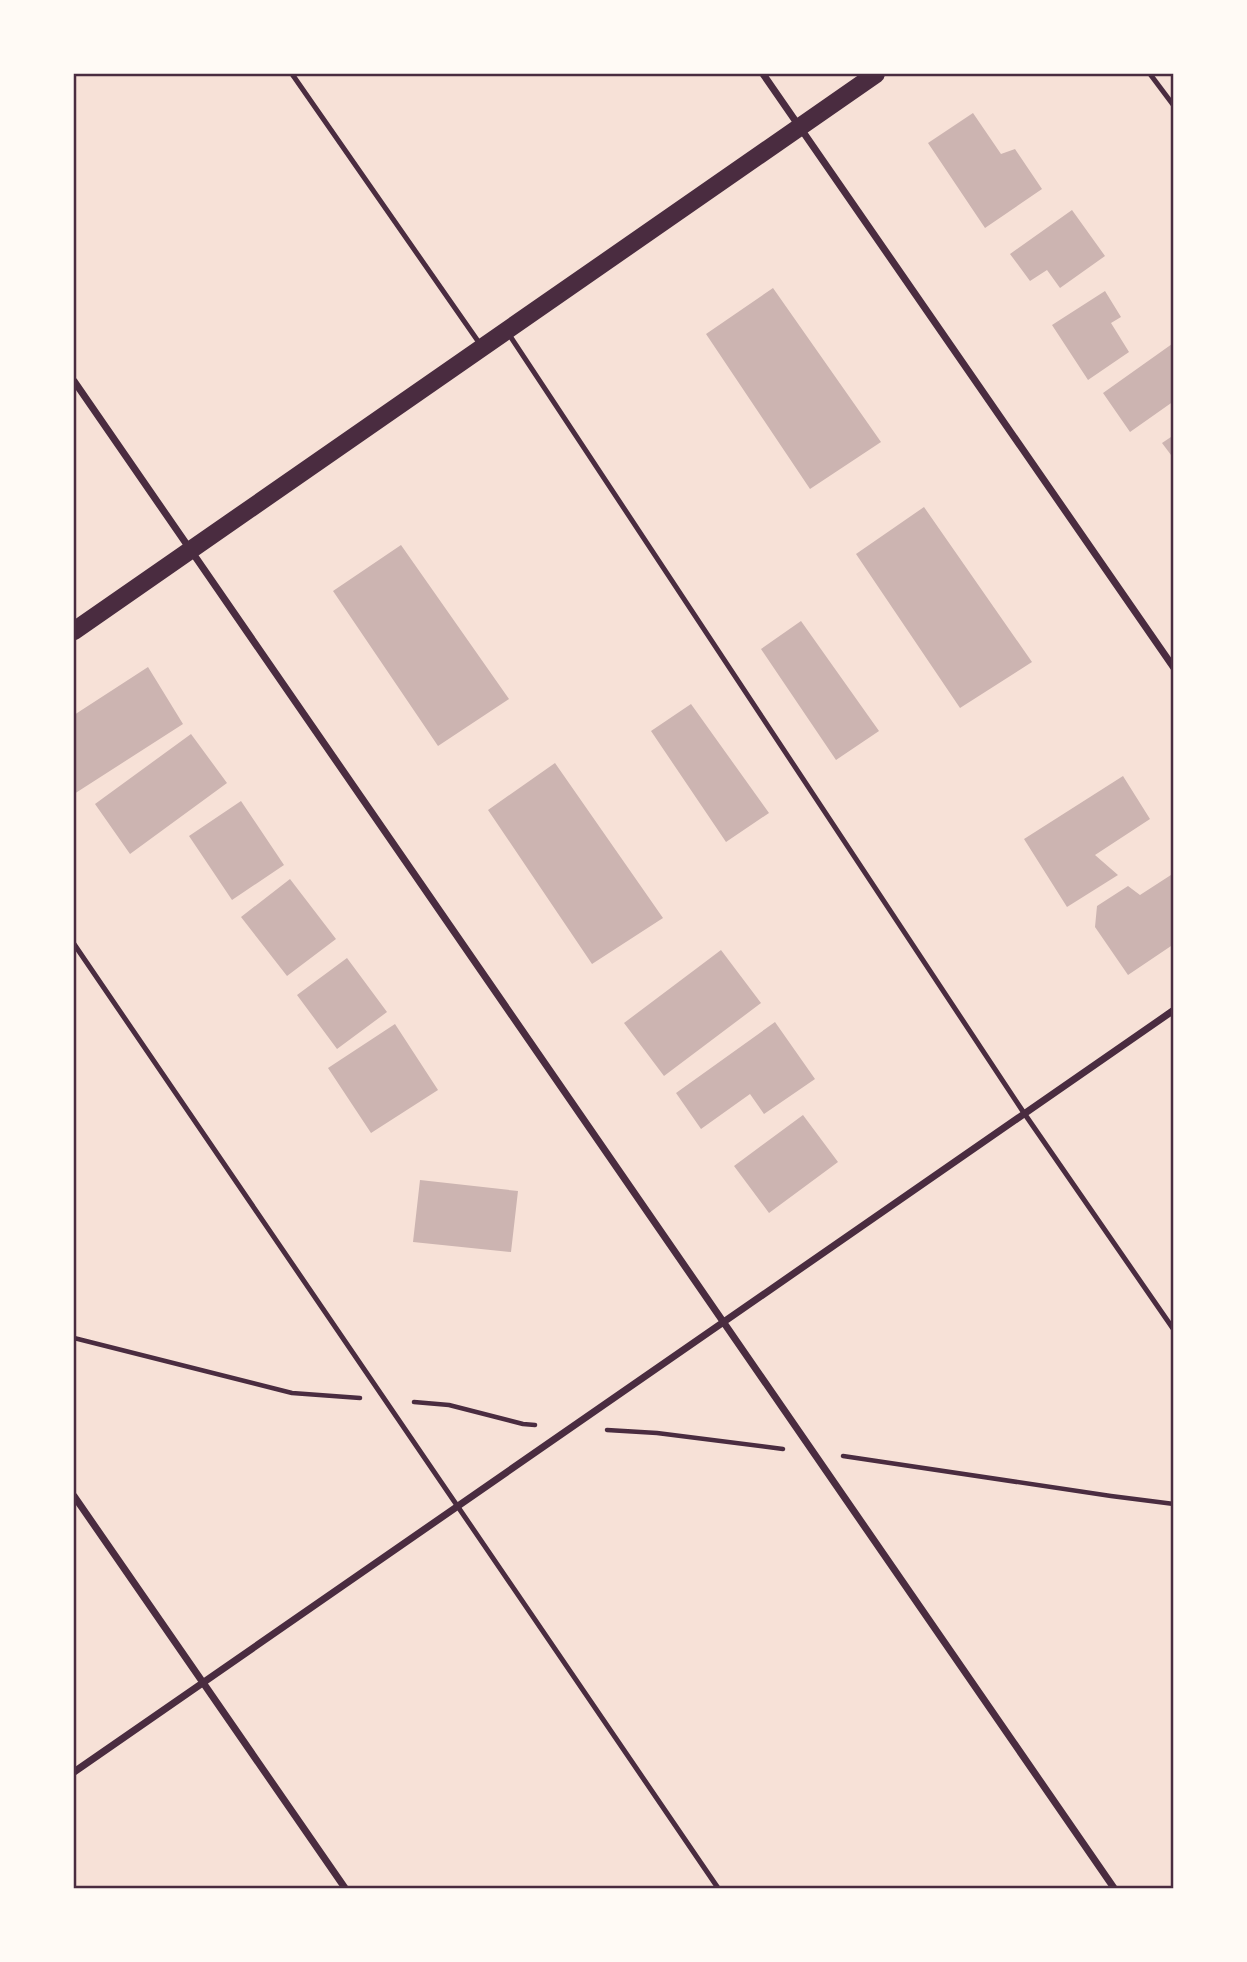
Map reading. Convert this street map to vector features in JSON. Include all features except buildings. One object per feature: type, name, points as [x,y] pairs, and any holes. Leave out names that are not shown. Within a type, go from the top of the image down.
[{"type":"main road","points":[[74,631],[876,74]]},
{"type":"street","points":[[763,74],[1174,668]]},
{"type":"street","points":[[74,381],[1114,1888]]},
{"type":"street","points":[[74,1772],[1174,1010]]},
{"type":"street","points":[[74,1496],[345,1888]]},
{"type":"lane","points":[[292,74],[482,346]]},
{"type":"lane","points":[[1150,74],[1174,106]]},
{"type":"lane","points":[[506,330],[1024,1113],[1174,1331]]},
{"type":"lane","points":[[74,944],[718,1888]]},
{"type":"path","points":[[74,1338],[292,1394],[449,1405],[523,1424],[657,1433],[812,1452],[1174,1504]]}]
